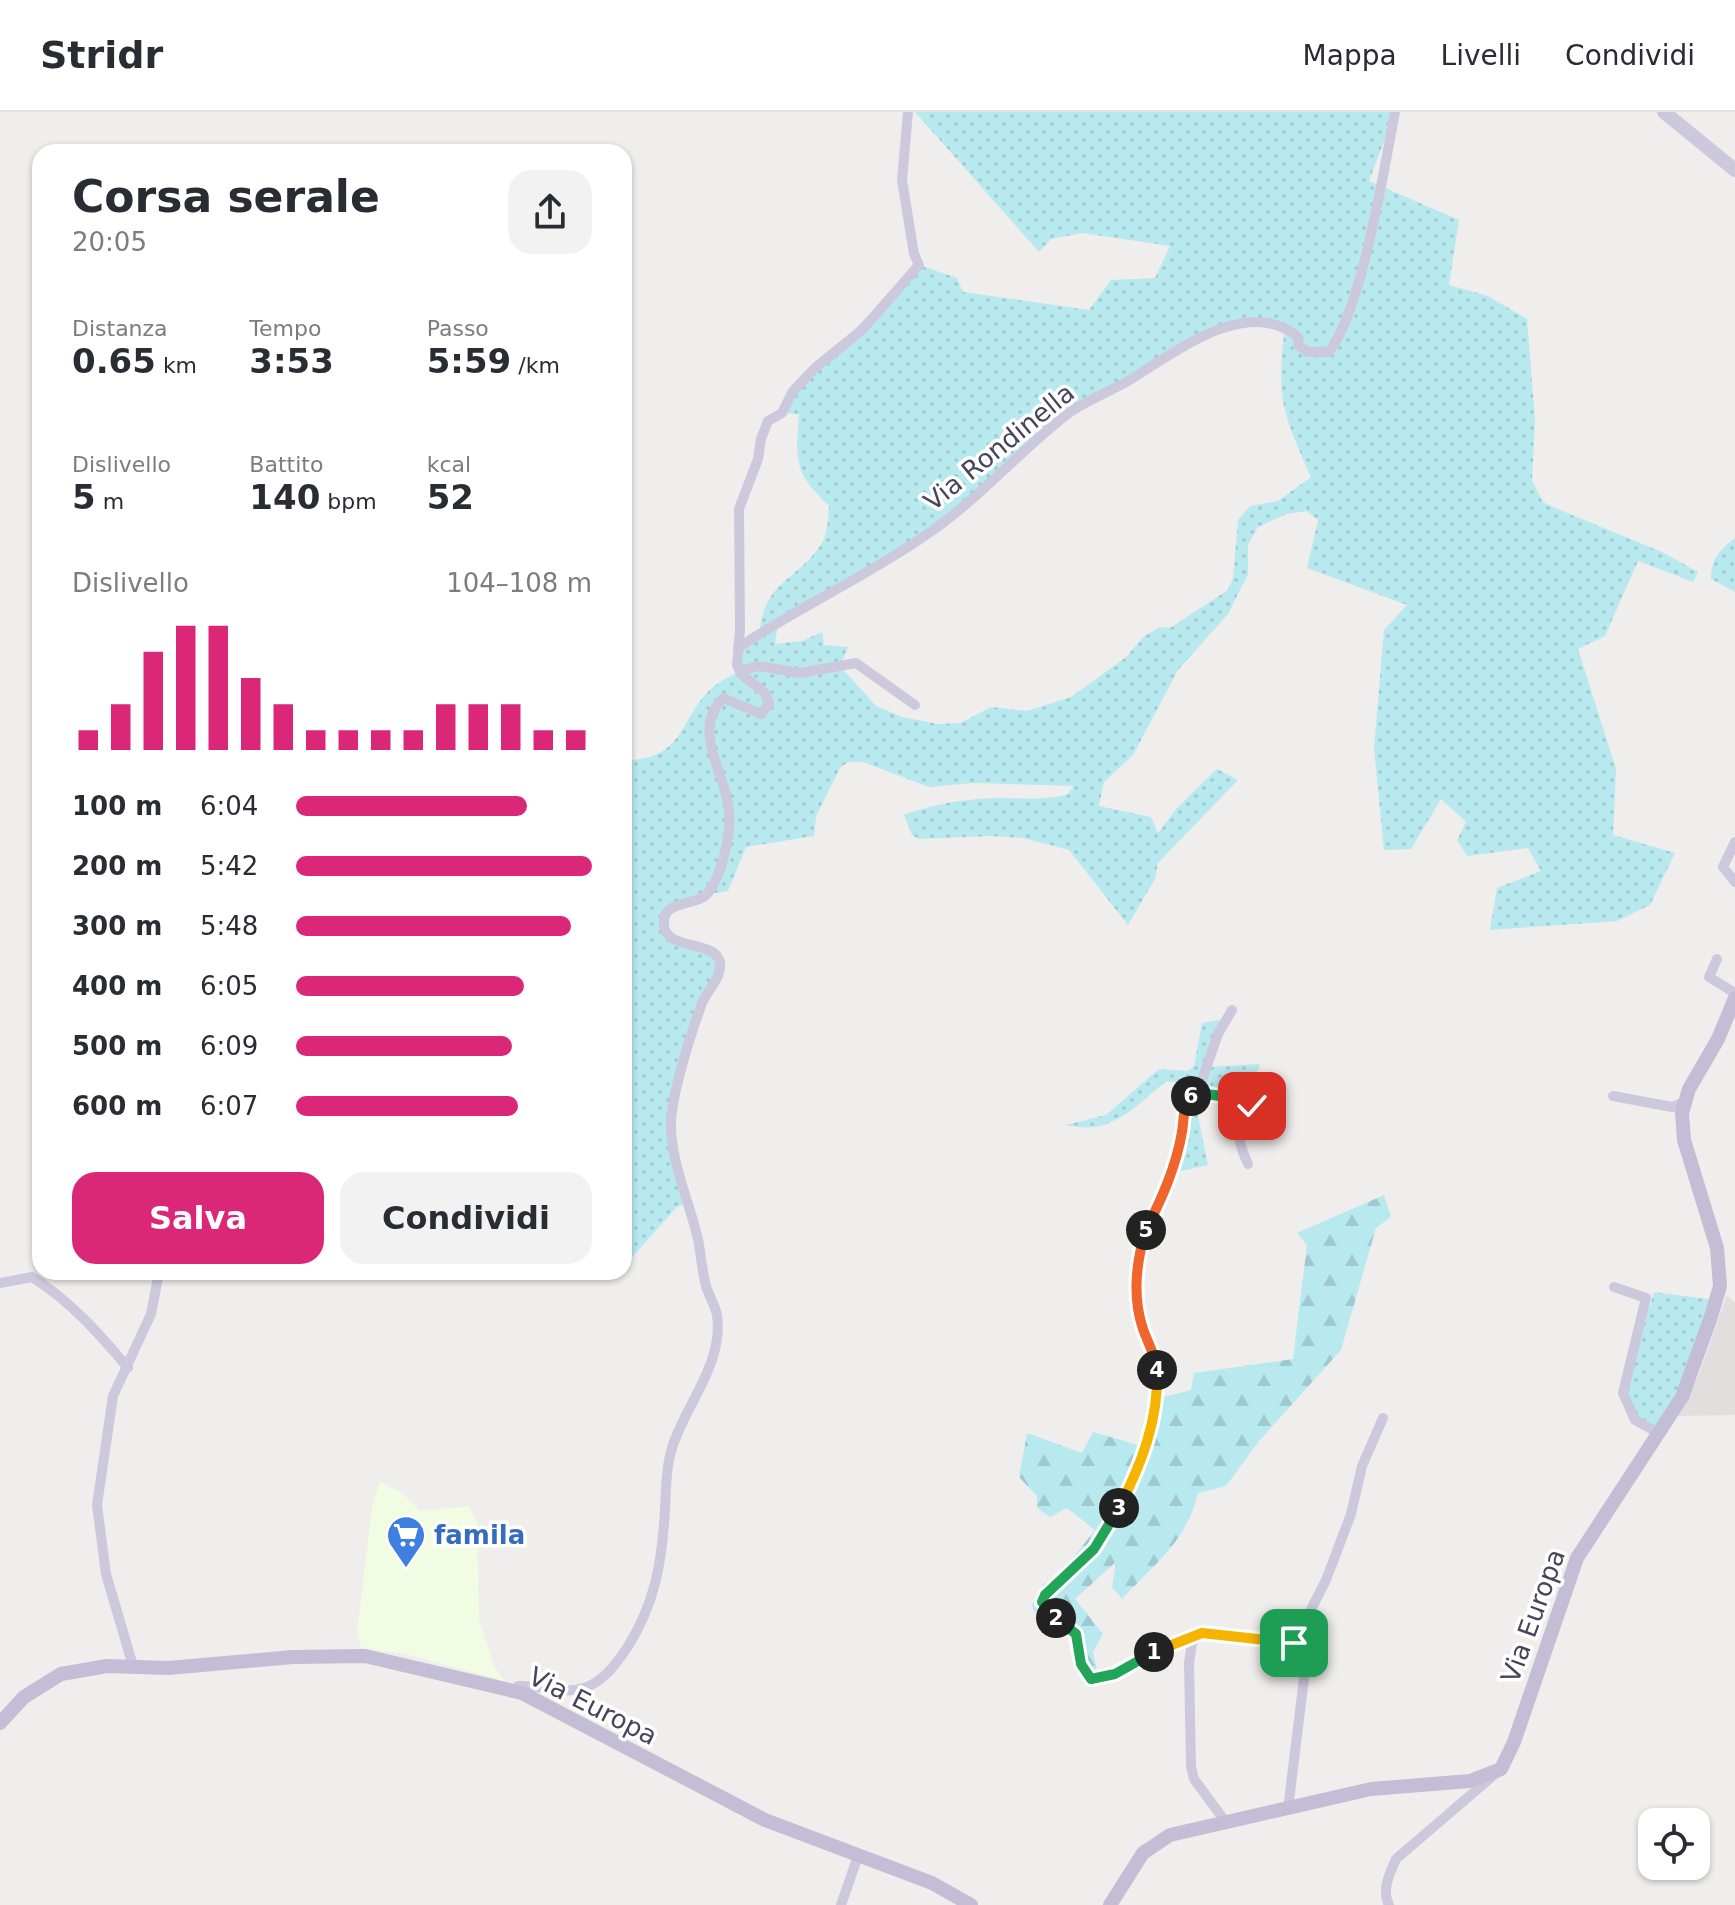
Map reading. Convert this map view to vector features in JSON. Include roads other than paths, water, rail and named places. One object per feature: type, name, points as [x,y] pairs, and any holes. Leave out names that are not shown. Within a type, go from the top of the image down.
[{"type":"main road","name":"Via Europa","points":[[1501,1769],[1514,1742],[1577,1558],[1660,1434],[1698,1359],[1720,1286],[1717,1248],[1684,1140],[1682,1113],[1735,996]]},
{"type":"main road","name":"Via Europa","points":[[0,1723],[24,1697],[61,1674],[133,1666],[168,1668],[293,1657],[365,1656],[514,1691],[752,1814],[932,1883],[971,1905]]},
{"type":"main road","points":[[1110,1905],[1130,1871],[1156,1842],[1225,1821],[1371,1789],[1470,1781],[1501,1769]]},
{"type":"street","points":[[514,1691],[518,1686],[530,1685],[556,1691],[583,1689],[607,1673],[632,1640],[656,1590],[672,1445],[701,1385],[717,1335],[717,1314],[706,1288],[698,1239],[671,1143],[671,1122],[672,1103],[701,1006],[721,969],[719,959],[711,952],[672,939],[664,927],[665,917],[672,907],[699,900],[708,894],[725,848],[730,812],[709,735],[715,707],[723,698],[761,714],[769,704],[765,693],[740,671],[738,648],[739,509],[768,421],[782,413],[793,391],[815,368],[862,330],[919,265],[914,254],[902,180],[908,112]]},
{"type":"street","name":"Via Rondinella","points":[[738,648],[926,535],[1084,403],[1193,342],[1228,328],[1270,321],[1285,326],[1298,337],[1299,346],[1307,352],[1329,352],[1339,340],[1363,262],[1395,112]]},
{"type":"street","points":[[1664,112],[1735,170]]},
{"type":"street","points":[[740,671],[758,666],[800,673],[856,663],[915,705]]},
{"type":"street","points":[[1735,842],[1723,867],[1735,882]]},
{"type":"street","points":[[1717,959],[1709,977],[1735,996]]},
{"type":"street","points":[[1232,1010],[1218,1034],[1208,1067],[1196,1091],[1185,1103],[1179,1152],[1171,1165],[1168,1186],[1145,1233],[1136,1272],[1140,1317],[1157,1368],[1156,1408],[1148,1439],[1136,1476],[1108,1530],[1074,1570],[1045,1595],[1042,1602],[1076,1634],[1081,1664],[1091,1679],[1115,1674],[1178,1639],[1202,1633],[1294,1643]]},
{"type":"street","points":[[1196,1091],[1211,1097],[1247,1098],[1252,1106],[1238,1130],[1238,1141],[1248,1164]]},
{"type":"street","points":[[1613,1096],[1672,1107],[1685,1102]]},
{"type":"street","points":[[0,1283],[32,1277]]},
{"type":"street","points":[[36,1280],[86,1317],[128,1368]]},
{"type":"street","points":[[133,1666],[106,1574],[97,1505],[99,1471],[109,1440],[113,1396],[151,1314],[157,1280]]},
{"type":"street","points":[[1614,1287],[1646,1298],[1623,1393],[1635,1420],[1660,1434]]},
{"type":"street","points":[[1294,1643],[1326,1580],[1351,1514],[1362,1466],[1383,1418]]},
{"type":"street","points":[[1202,1633],[1192,1643],[1189,1663],[1191,1766],[1200,1790],[1225,1821]]},
{"type":"street","points":[[1288,1809],[1307,1674],[1306,1662],[1294,1643]]},
{"type":"street","points":[[1389,1905],[1386,1899],[1388,1876],[1396,1859],[1501,1769]]},
{"type":"street","points":[[841,1905],[858,1856]]},
{"type":"place","name":"famila","points":[[406,1569]]}]
